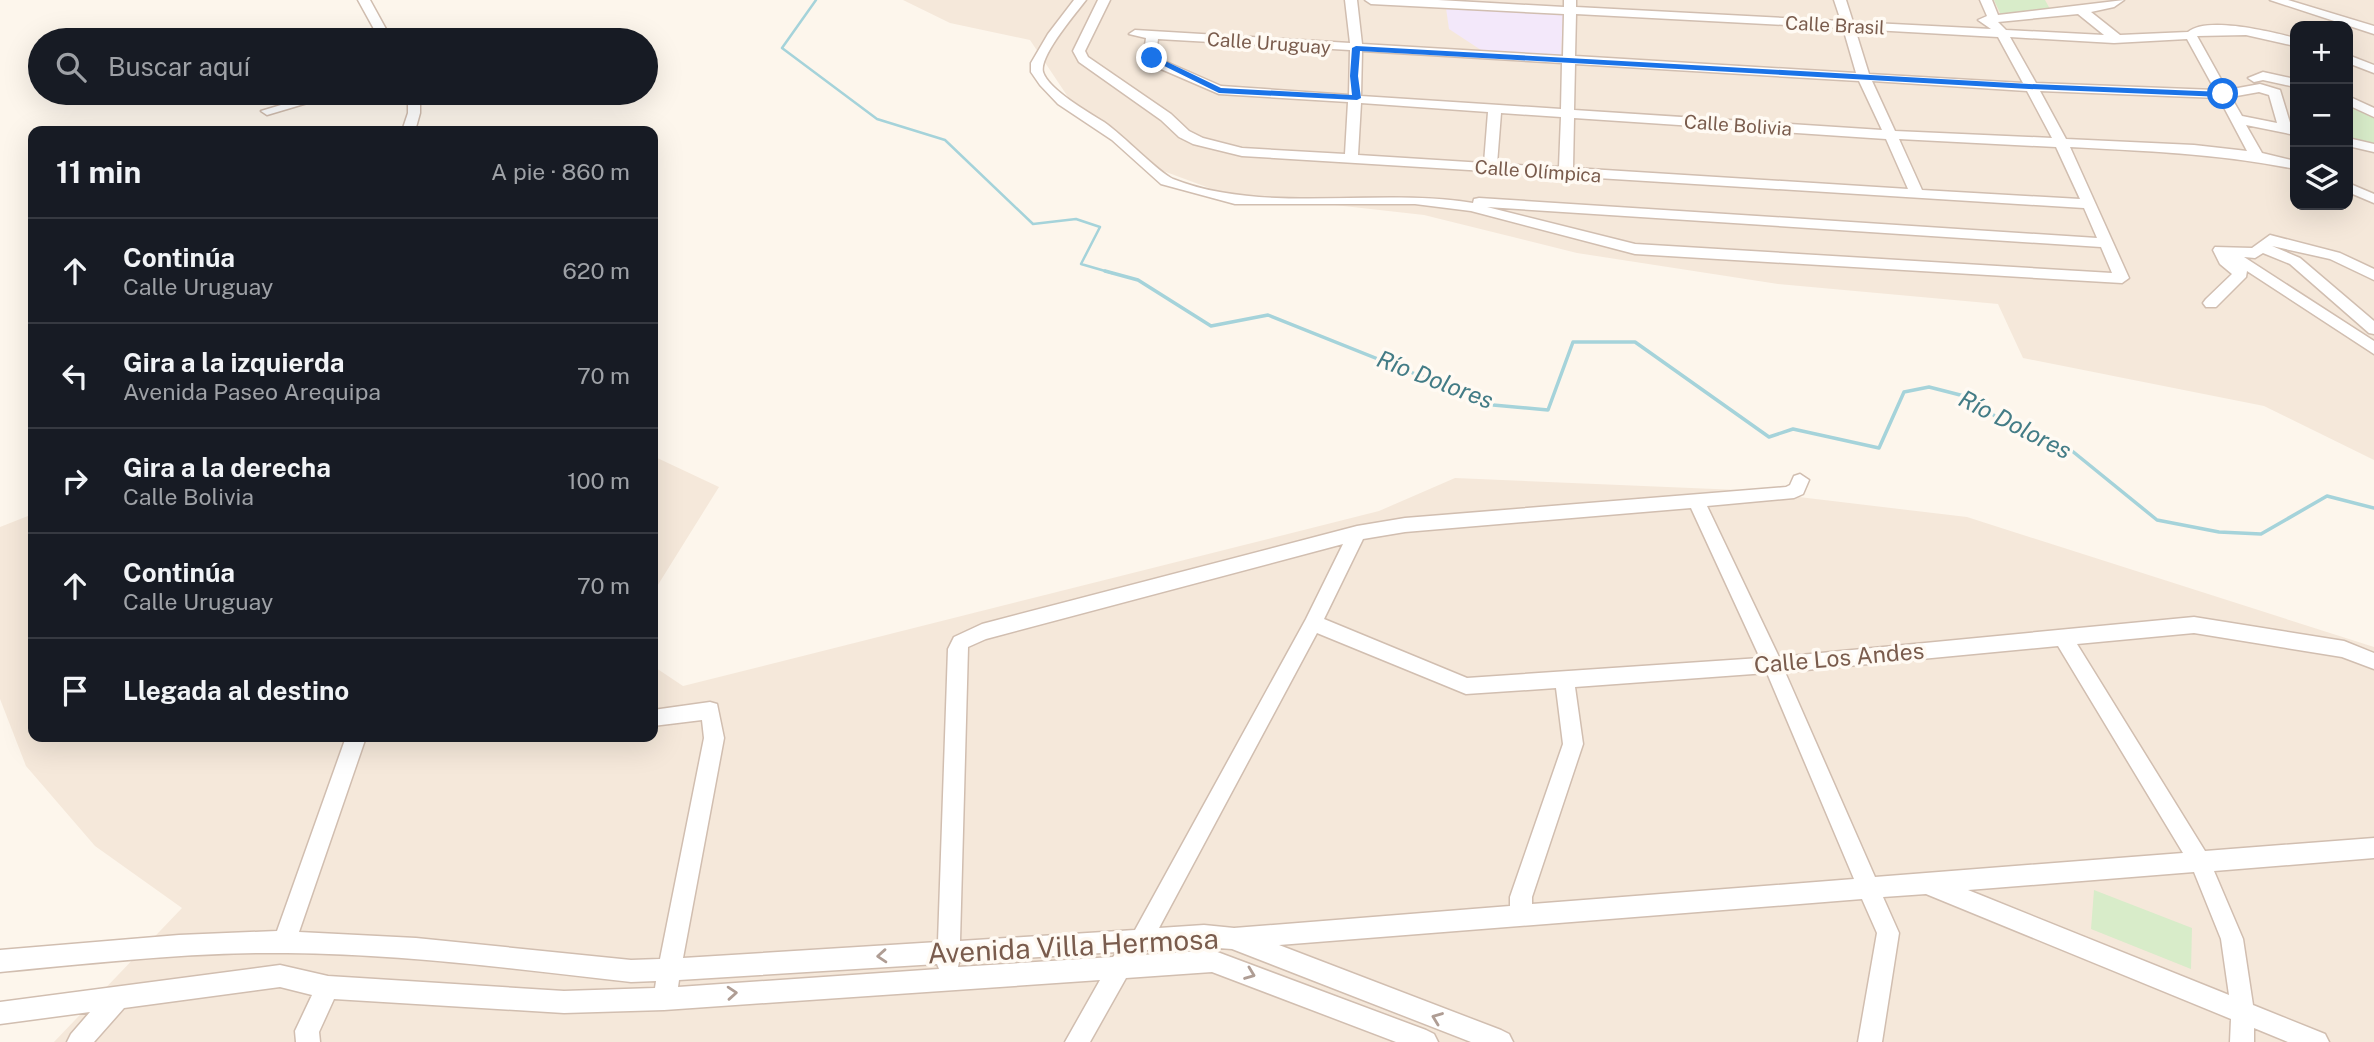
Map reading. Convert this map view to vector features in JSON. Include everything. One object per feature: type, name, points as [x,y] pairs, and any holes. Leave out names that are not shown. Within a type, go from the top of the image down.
[{"type":"street","points":[[364,0],[379,28]]},
{"type":"street","points":[[1080,0],[1043,51],[1037,72],[1063,102],[1117,137],[1166,181],[1240,201],[1487,202],[2105,243]]},
{"type":"street","name":"Calle Olímpica","points":[[1104,0],[1079,54],[1166,117],[1184,134],[1198,141],[1242,152],[2087,204]]},
{"type":"street","points":[[1351,0],[1357,98],[1351,158]]},
{"type":"street","name":"Calle Brasil","points":[[1371,0],[1569,6],[1848,25],[2117,39],[2191,35],[2195,31],[2214,29],[2263,32],[2290,40]]},
{"type":"street","points":[[1840,0],[1864,77],[1918,195]]},
{"type":"street","points":[[1415,200],[1471,207],[1635,249],[2122,278],[2062,144],[2002,33],[1992,23],[1994,19],[1986,0]]},
{"type":"street","points":[[1925,29],[2082,10],[2108,6],[2118,0]]},
{"type":"street","points":[[2276,0],[2374,30]]},
{"type":"street","points":[[1566,173],[1569,6]]},
{"type":"street","points":[[2082,10],[2117,39]]},
{"type":"street","name":"Calle Uruguay","points":[[1135,34],[2029,86],[2223,94],[2269,89],[2275,93],[2290,130]]},
{"type":"street","name":"Calle Uruguay","points":[[1153,35],[1150,53],[1158,63],[1219,90]]},
{"type":"street","points":[[2191,35],[2257,156]]},
{"type":"street","points":[[2353,61],[2374,69]]},
{"type":"street","points":[[2223,94],[2229,85],[2263,76],[2290,82]]},
{"type":"street","name":"Calle Bolivia","points":[[1219,90],[1892,135],[2193,149],[2257,156],[2290,166]]},
{"type":"street","points":[[2353,102],[2374,113]]},
{"type":"street","points":[[267,111],[285,105]]},
{"type":"street","points":[[410,126],[414,105]]},
{"type":"street","points":[[1490,168],[1495,108]]},
{"type":"street","points":[[2238,119],[2290,130]]},
{"type":"street","points":[[2353,143],[2374,148]]},
{"type":"street","points":[[2353,178],[2374,184]]},
{"type":"street","points":[[2353,189],[2374,198]]},
{"type":"street","points":[[2220,250],[2255,253],[2270,240],[2289,242],[2335,256],[2374,275]]},
{"type":"street","points":[[2263,248],[2295,261],[2374,329]]},
{"type":"street","points":[[2211,303],[2241,274],[2225,261],[2220,250]]},
{"type":"street","points":[[2220,250],[2276,282],[2374,349]]},
{"type":"street","points":[[948,978],[957,649],[961,642],[982,632],[1357,533],[1405,525],[1788,494],[1797,489],[1800,481]]},
{"type":"street","points":[[1697,503],[1773,665],[1888,933],[1870,1042]]},
{"type":"street","points":[[1077,1042],[1121,965],[1141,940],[1313,623],[1357,533]]},
{"type":"street","name":"Calle Los Andes","points":[[1313,623],[1466,686],[1773,665],[2194,625],[2344,649],[2374,661]]},
{"type":"street","points":[[2063,637],[2200,862],[2232,939],[2243,1011],[2242,1042]]},
{"type":"street","points":[[1521,913],[1521,897],[1573,744],[1564,680]]},
{"type":"street","points":[[658,717],[710,710],[714,724],[714,738],[664,999]]},
{"type":"street","points":[[284,942],[354,742]]},
{"type":"street","points":[[1232,938],[1521,913],[1870,887],[1930,885],[2374,849]]},
{"type":"street","points":[[1930,885],[2317,1042]]},
{"type":"street","name":"Avenida Villa Hermosa","points":[[0,961],[142,948],[284,942],[381,945],[631,971],[1204,936],[1232,938],[1466,1036],[1501,1042]]},
{"type":"street","name":"Avenida Villa Hermosa","points":[[0,1013],[280,976],[328,987],[564,1002],[664,999],[1121,965],[1212,961],[1426,1042]]},
{"type":"street","points":[[308,1042],[307,1031],[328,987]]},
{"type":"street","points":[[79,1042],[118,998]]},
{"type":"shaded area","points":[[903,0],[2374,0],[2374,460],[2264,406],[2023,358],[1998,304],[1778,284],[1577,253],[1424,215],[1220,192],[1147,165],[1080,115],[1030,40],[950,23]]},
{"type":"shaded area","points":[[1446,8],[1563,14],[1561,56],[1484,52],[1449,29]]},
{"type":"shaded area","points":[[658,458],[719,487],[658,585]]},
{"type":"shaded area","points":[[1455,478],[1739,490],[1967,517],[2374,647],[2374,1042],[54,1042],[182,908],[95,846],[26,766],[0,699],[0,527],[28,516],[28,742],[658,742],[658,669],[683,686],[1379,511]]},
{"type":"green space","points":[[1994,0],[2045,0],[2050,9],[2001,15]]},
{"type":"green space","points":[[2353,106],[2374,116],[2374,145],[2353,140]]},
{"type":"green space","points":[[2094,890],[2192,928],[2191,969],[2091,929]]},
{"type":"waterway","name":"Río Dolores","points":[[816,0],[782,48],[877,119],[945,140],[1033,224],[1076,219],[1100,227],[1081,264],[1107,272]]},
{"type":"waterway","name":"Río Dolores","points":[[1107,272],[1138,280],[1211,326],[1268,315],[1493,405],[1548,410],[1573,342],[1635,342],[1769,437],[1793,429],[1879,448],[1904,392],[1929,387],[1972,398],[2010,428],[2066,446],[2157,520],[2219,532],[2261,534],[2327,496],[2374,508]]},
{"type":"waterway","name":"Río Dolores","points":[[1107,272],[1112,273]]},
{"type":"route","points":[[1152,58],[1219,90],[1357,98],[1354,76],[1356,48],[2029,86],[2223,94]]}]
